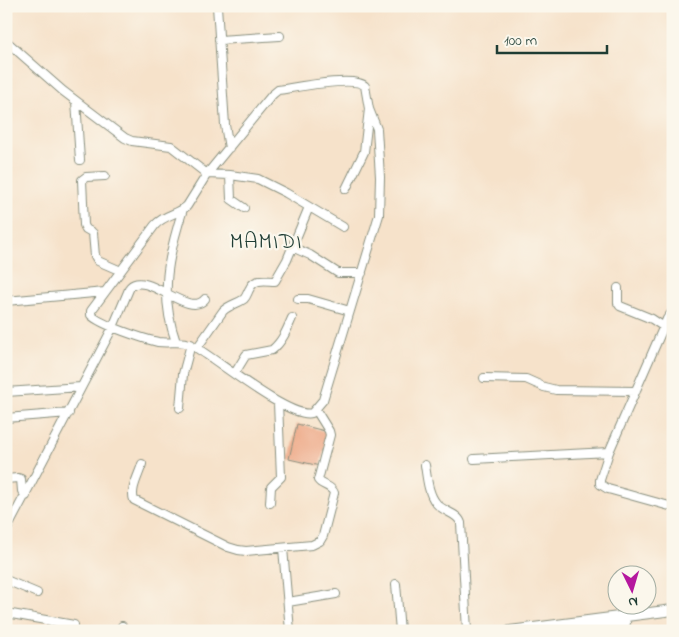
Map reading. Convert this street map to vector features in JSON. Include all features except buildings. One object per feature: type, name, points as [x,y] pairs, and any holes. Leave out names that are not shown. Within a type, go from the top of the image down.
[{"type":"main road","points":[[510,631],[673,610]]},
{"type":"main road","points":[[569,631],[624,627],[673,616]]},
{"type":"street","points":[[217,6],[228,148]]},
{"type":"street","points":[[219,40],[280,36]]},
{"type":"street","points":[[6,41],[42,74],[125,138],[132,141],[167,144],[207,174],[258,179],[286,193],[343,227]]},
{"type":"street","points":[[176,342],[166,294],[166,279],[172,242],[183,209],[191,200],[207,174],[272,94],[278,90],[330,82],[363,83],[366,88],[369,109],[377,129],[379,215],[323,400],[312,413],[303,414],[278,403],[186,342],[176,342],[156,341],[113,327],[93,317],[90,313],[161,218],[183,209]]},
{"type":"street","points":[[76,101],[80,160]]},
{"type":"street","points":[[346,189],[364,152],[369,109]]},
{"type":"street","points":[[230,175],[231,199],[244,208]]},
{"type":"street","points":[[105,176],[83,178],[84,225],[86,229],[93,233],[96,260],[121,271]]},
{"type":"street","points":[[180,408],[183,374],[194,346],[222,311],[243,300],[250,286],[263,280],[275,281],[292,248],[309,207]]},
{"type":"street","points":[[292,248],[310,255],[338,274],[362,273]]},
{"type":"street","points":[[6,531],[8,523],[26,496],[113,327],[130,287],[135,283],[145,283],[166,294],[196,304],[201,303],[205,299]]},
{"type":"street","points":[[618,288],[618,303],[620,306],[652,319],[664,327]]},
{"type":"street","points":[[6,301],[105,292]]},
{"type":"street","points":[[298,299],[312,300],[350,311]]},
{"type":"street","points":[[673,311],[664,327],[600,476],[600,484],[603,487],[673,507]]},
{"type":"street","points":[[235,373],[246,355],[275,348],[292,318]]},
{"type":"street","points":[[484,378],[526,379],[556,390],[636,391]]},
{"type":"street","points":[[6,392],[81,387]]},
{"type":"street","points":[[270,503],[271,487],[281,477],[278,403]]},
{"type":"street","points":[[142,464],[134,489],[133,498],[137,503],[228,548],[246,551],[312,545],[320,541],[334,495],[333,490],[321,484],[318,480],[330,435],[316,410]]},
{"type":"street","points":[[6,418],[69,413]]},
{"type":"street","points":[[474,458],[610,452]]},
{"type":"street","points":[[425,465],[428,483],[435,502],[442,509],[457,517],[461,524],[467,631]]},
{"type":"street","points":[[6,479],[20,479],[22,490],[26,496]]},
{"type":"street","points":[[283,548],[290,631]]},
{"type":"street","points":[[6,580],[37,593]]},
{"type":"street","points":[[396,584],[400,631]]},
{"type":"street","points":[[288,602],[336,594]]},
{"type":"street","points":[[6,613],[74,626]]},
{"type":"district","name":"MAMIDI","points":[[266,243]]}]
